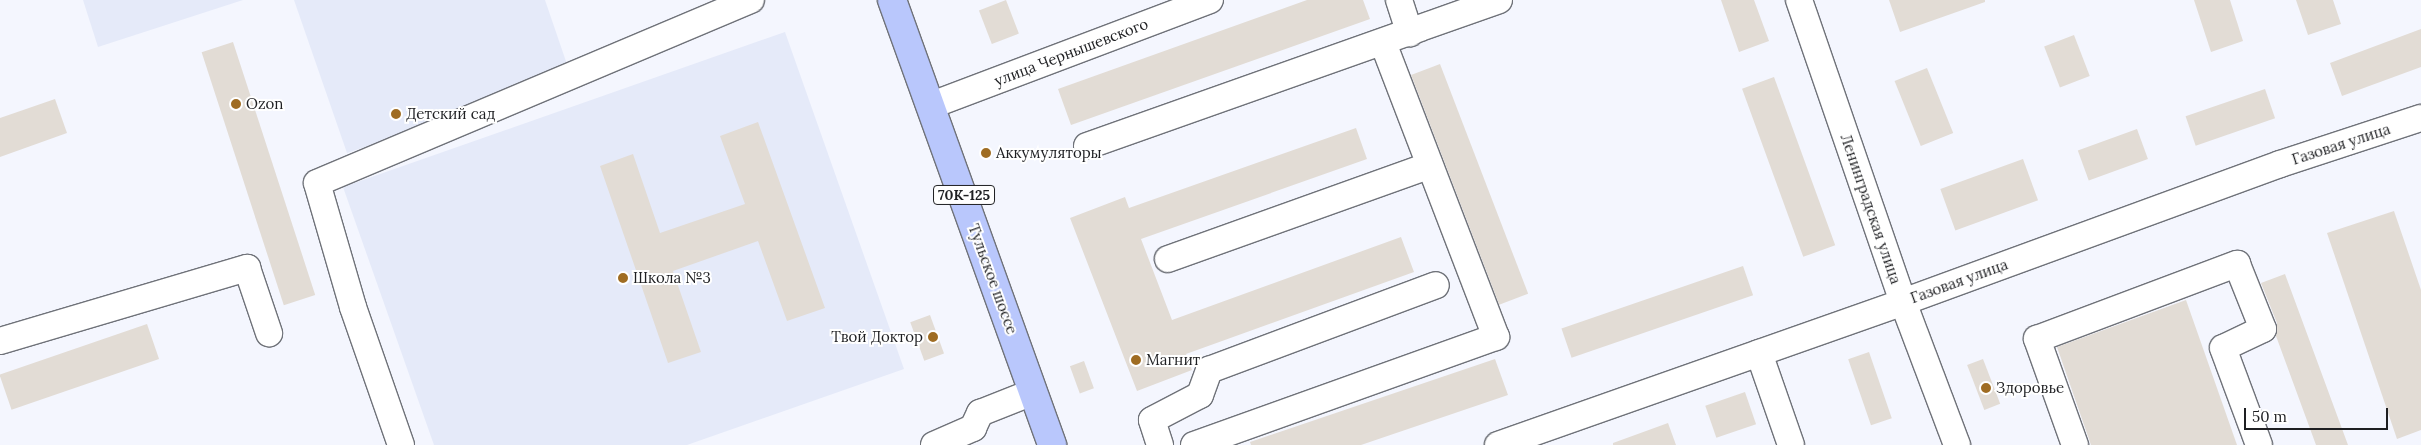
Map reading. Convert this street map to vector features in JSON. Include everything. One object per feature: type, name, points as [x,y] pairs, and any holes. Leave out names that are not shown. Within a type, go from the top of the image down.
[{"type":"main road","name":"Тульское шоссе","points":[[892,0],[932,105],[1052,445]]},
{"type":"street","points":[[401,445],[353,307],[317,183],[750,0]]},
{"type":"street","name":"улица Чернышевского","points":[[932,105],[1210,0]]},
{"type":"street","points":[[1399,0],[1410,33]]},
{"type":"street","points":[[1087,146],[1383,43],[1499,0]]},
{"type":"street","name":"Ленинградская улица","points":[[1799,0],[1903,302],[1957,445]]},
{"type":"street","points":[[1194,445],[1496,337],[1383,43]]},
{"type":"street","name":"Газовая улица","points":[[1498,445],[1903,302],[2280,164],[2421,118]]},
{"type":"street","points":[[1168,259],[1430,165]]},
{"type":"street","points":[[2075,445],[2037,339],[2238,264],[2263,329],[2223,348],[2259,445]]},
{"type":"street","points":[[0,341],[247,268],[269,333]]},
{"type":"street","points":[[1160,445],[1152,420],[1200,396],[1209,370],[1436,285]]},
{"type":"street","points":[[1759,353],[1791,445]]},
{"type":"street","points":[[934,445],[976,436],[980,413],[1033,392]]},
{"type":"shaded area","points":[[83,0],[243,0],[98,47]]},
{"type":"shaded area","name":"Детский сад","points":[[294,0],[545,0],[571,76],[347,153]]},
{"type":"shaded area","name":"Школа №3","points":[[785,32],[904,369],[687,445],[434,445],[343,187]]},
{"type":"building","points":[[1006,0],[1019,34],[992,44],[979,10]]},
{"type":"building","points":[[1307,0],[1363,0],[1370,19],[1071,125],[1058,89]]},
{"type":"building","points":[[1721,0],[1754,0],[1769,41],[1739,52]]},
{"type":"building","points":[[1889,0],[1985,0],[1985,2],[1900,32]]},
{"type":"building","points":[[2194,0],[2230,0],[2243,41],[2211,52]]},
{"type":"building","points":[[2296,0],[2333,0],[2341,24],[2308,35]]},
{"type":"building","points":[[2421,29],[2421,67],[2342,96],[2330,63]]},
{"type":"building","points":[[2074,35],[2090,76],[2060,88],[2044,46]]},
{"type":"building","points":[[233,42],[315,295],[284,305],[202,52]]},
{"type":"building","points":[[1440,64],[1528,294],[1499,305],[1411,75]]},
{"type":"building","points":[[1927,68],[1953,133],[1921,146],[1895,81]]},
{"type":"building","points":[[1774,77],[1835,245],[1803,257],[1742,89]]},
{"type":"building","points":[[2265,89],[2275,118],[2196,146],[2186,116]]},
{"type":"building","points":[[55,99],[67,133],[0,157],[0,118]]},
{"type":"building","points":[[758,122],[825,308],[787,321],[758,241],[673,271],[701,352],[668,363],[600,166],[633,154],[660,233],[745,204],[720,136]]},
{"type":"building","points":[[1356,128],[1367,159],[1141,239],[1172,320],[1401,237],[1414,272],[1186,354],[1192,370],[1137,391],[1070,218],[1125,197],[1129,208]]},
{"type":"building","points":[[2137,129],[2148,159],[2089,181],[2078,151]]},
{"type":"building","points":[[2023,159],[2038,200],[1955,230],[1940,189]]},
{"type":"building","points":[[2394,211],[2421,290],[2421,430],[2397,439],[2327,233]]},
{"type":"building","points":[[1743,266],[1753,295],[1572,358],[1561,329]]},
{"type":"building","points":[[2285,274],[2348,445],[2316,445],[2276,336],[2277,323],[2261,283]]},
{"type":"building","points":[[2186,300],[2237,445],[2091,445],[2057,347]]},
{"type":"building","points":[[930,315],[944,354],[924,361],[910,322]]},
{"type":"building","points":[[147,324],[159,359],[12,410],[0,375]]},
{"type":"building","points":[[1869,352],[1892,418],[1871,425],[1848,359]]},
{"type":"building","points":[[1495,359],[1508,395],[1361,445],[1251,445],[1250,442]]},
{"type":"building","points":[[1983,359],[2000,404],[1984,410],[1967,365]]},
{"type":"building","points":[[1084,361],[1094,388],[1080,393],[1070,366]]},
{"type":"building","points":[[1745,392],[1756,424],[1716,438],[1705,406]]},
{"type":"building","points":[[1668,423],[1676,445],[1613,445],[1613,443]]},
{"type":"place","name":"Ozon","points":[[236,104]]},
{"type":"place","name":"Детский сад","points":[[396,114]]},
{"type":"place","name":"Аккумуляторы","points":[[986,153]]},
{"type":"place","name":"Школа №3","points":[[623,278]]},
{"type":"place","name":"Твой Доктор","points":[[933,337]]},
{"type":"place","name":"Магнит","points":[[1136,360]]},
{"type":"place","name":"Здоровье","points":[[1986,388]]}]
